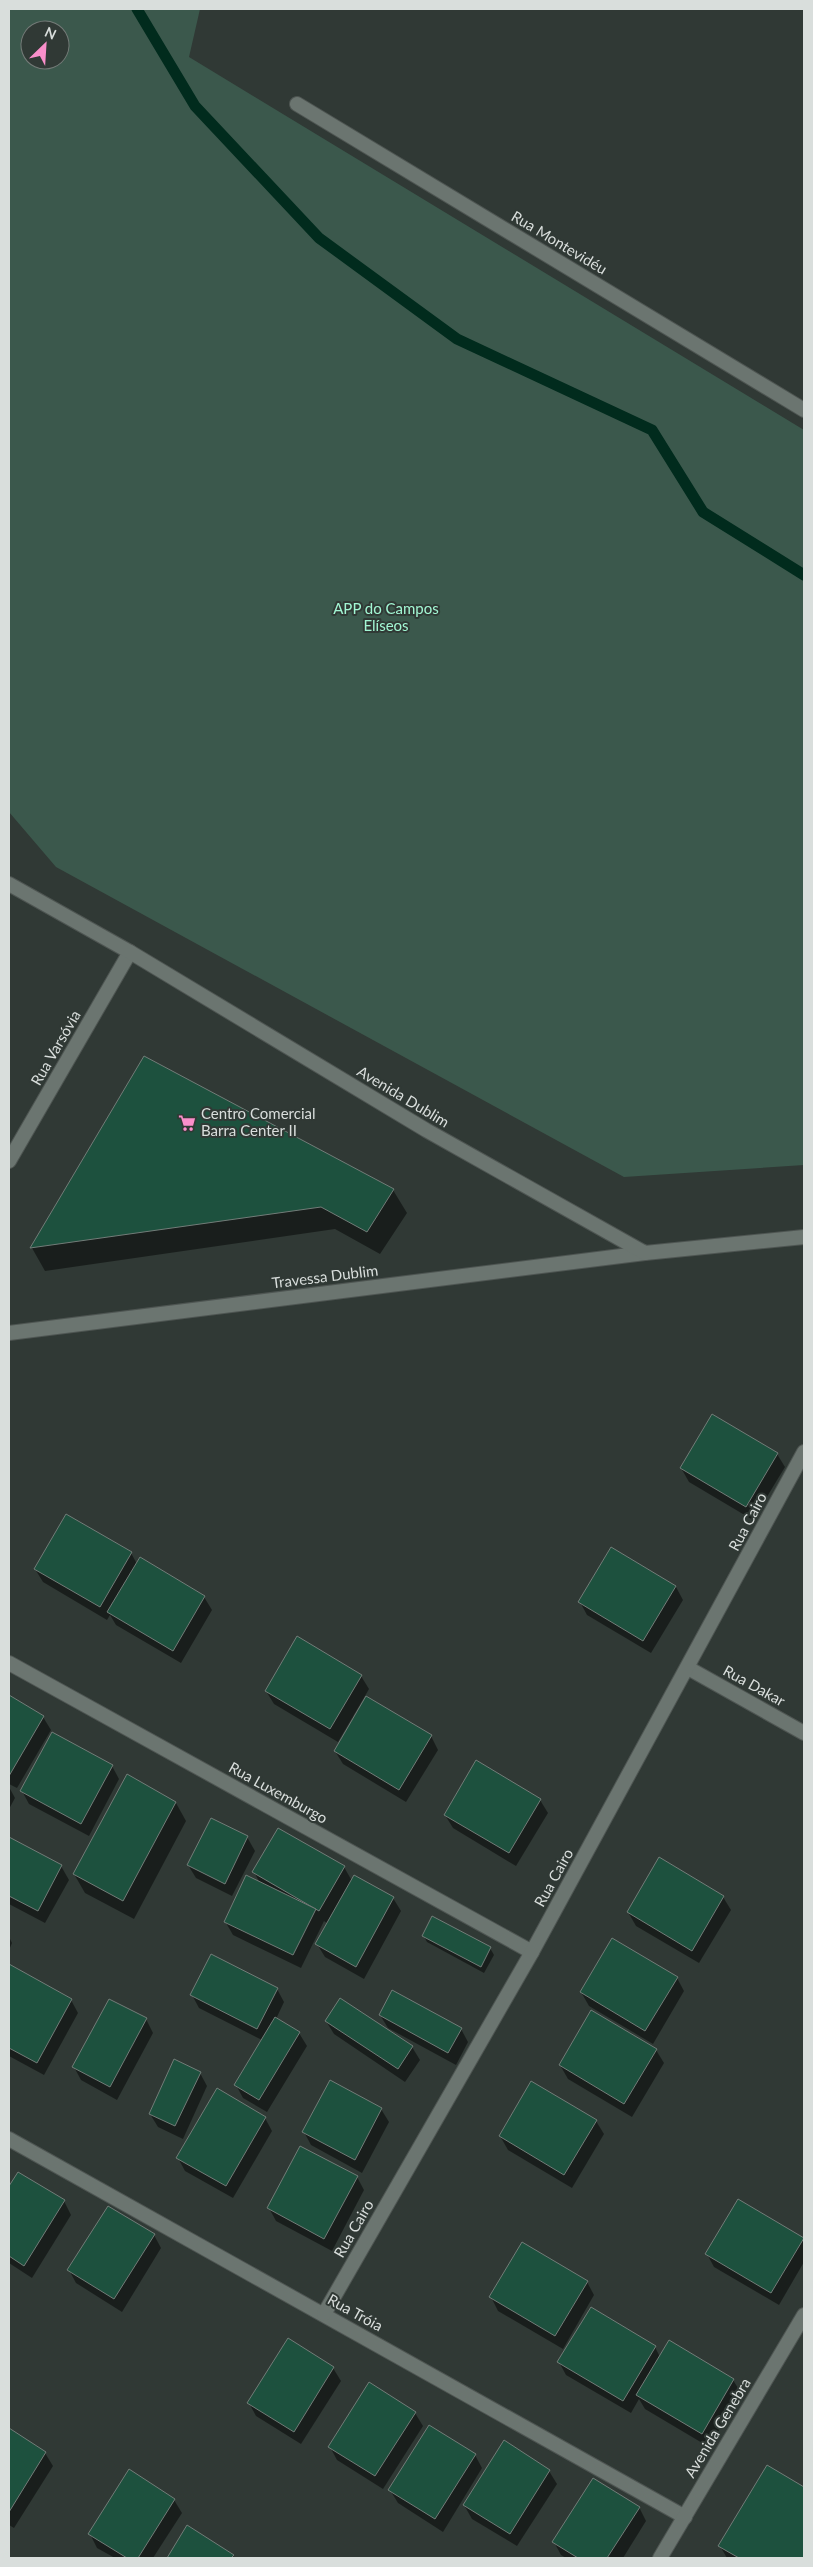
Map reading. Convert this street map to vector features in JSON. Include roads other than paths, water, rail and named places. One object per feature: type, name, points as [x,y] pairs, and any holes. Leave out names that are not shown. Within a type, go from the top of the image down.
[{"type":"street","name":"Rua Montevidéu","points":[[297,104],[804,410]]},
{"type":"street","name":"Avenida Dublim","points":[[9,884],[130,952],[426,1130],[645,1253]]},
{"type":"street","name":"Rua Varsóvia","points":[[9,1161],[130,952]]},
{"type":"street","points":[[645,1253],[804,1237]]},
{"type":"street","name":"Travessa Dublim","points":[[9,1333],[645,1253]]},
{"type":"street","name":"Rua Cairo","points":[[324,2314],[532,1952],[804,1452]]},
{"type":"street","name":"Rua Luxemburgo","points":[[9,1663],[532,1952]]},
{"type":"street","name":"Rua Dakar","points":[[688,1668],[804,1732]]},
{"type":"street","name":"Rua Tróia","points":[[9,2139],[685,2517]]},
{"type":"street","name":"Avenida Genebra","points":[[660,2558],[804,2315]]},
{"type":"waterway","points":[[137,9],[195,106],[319,238],[457,339],[652,430],[703,512],[804,575]]},
{"type":"place","name":"Centro Comercial Barra Center II","points":[[187,1123]]},
{"type":"park label","name":"APP do Campos Elíseos","points":[[386,618]]}]
